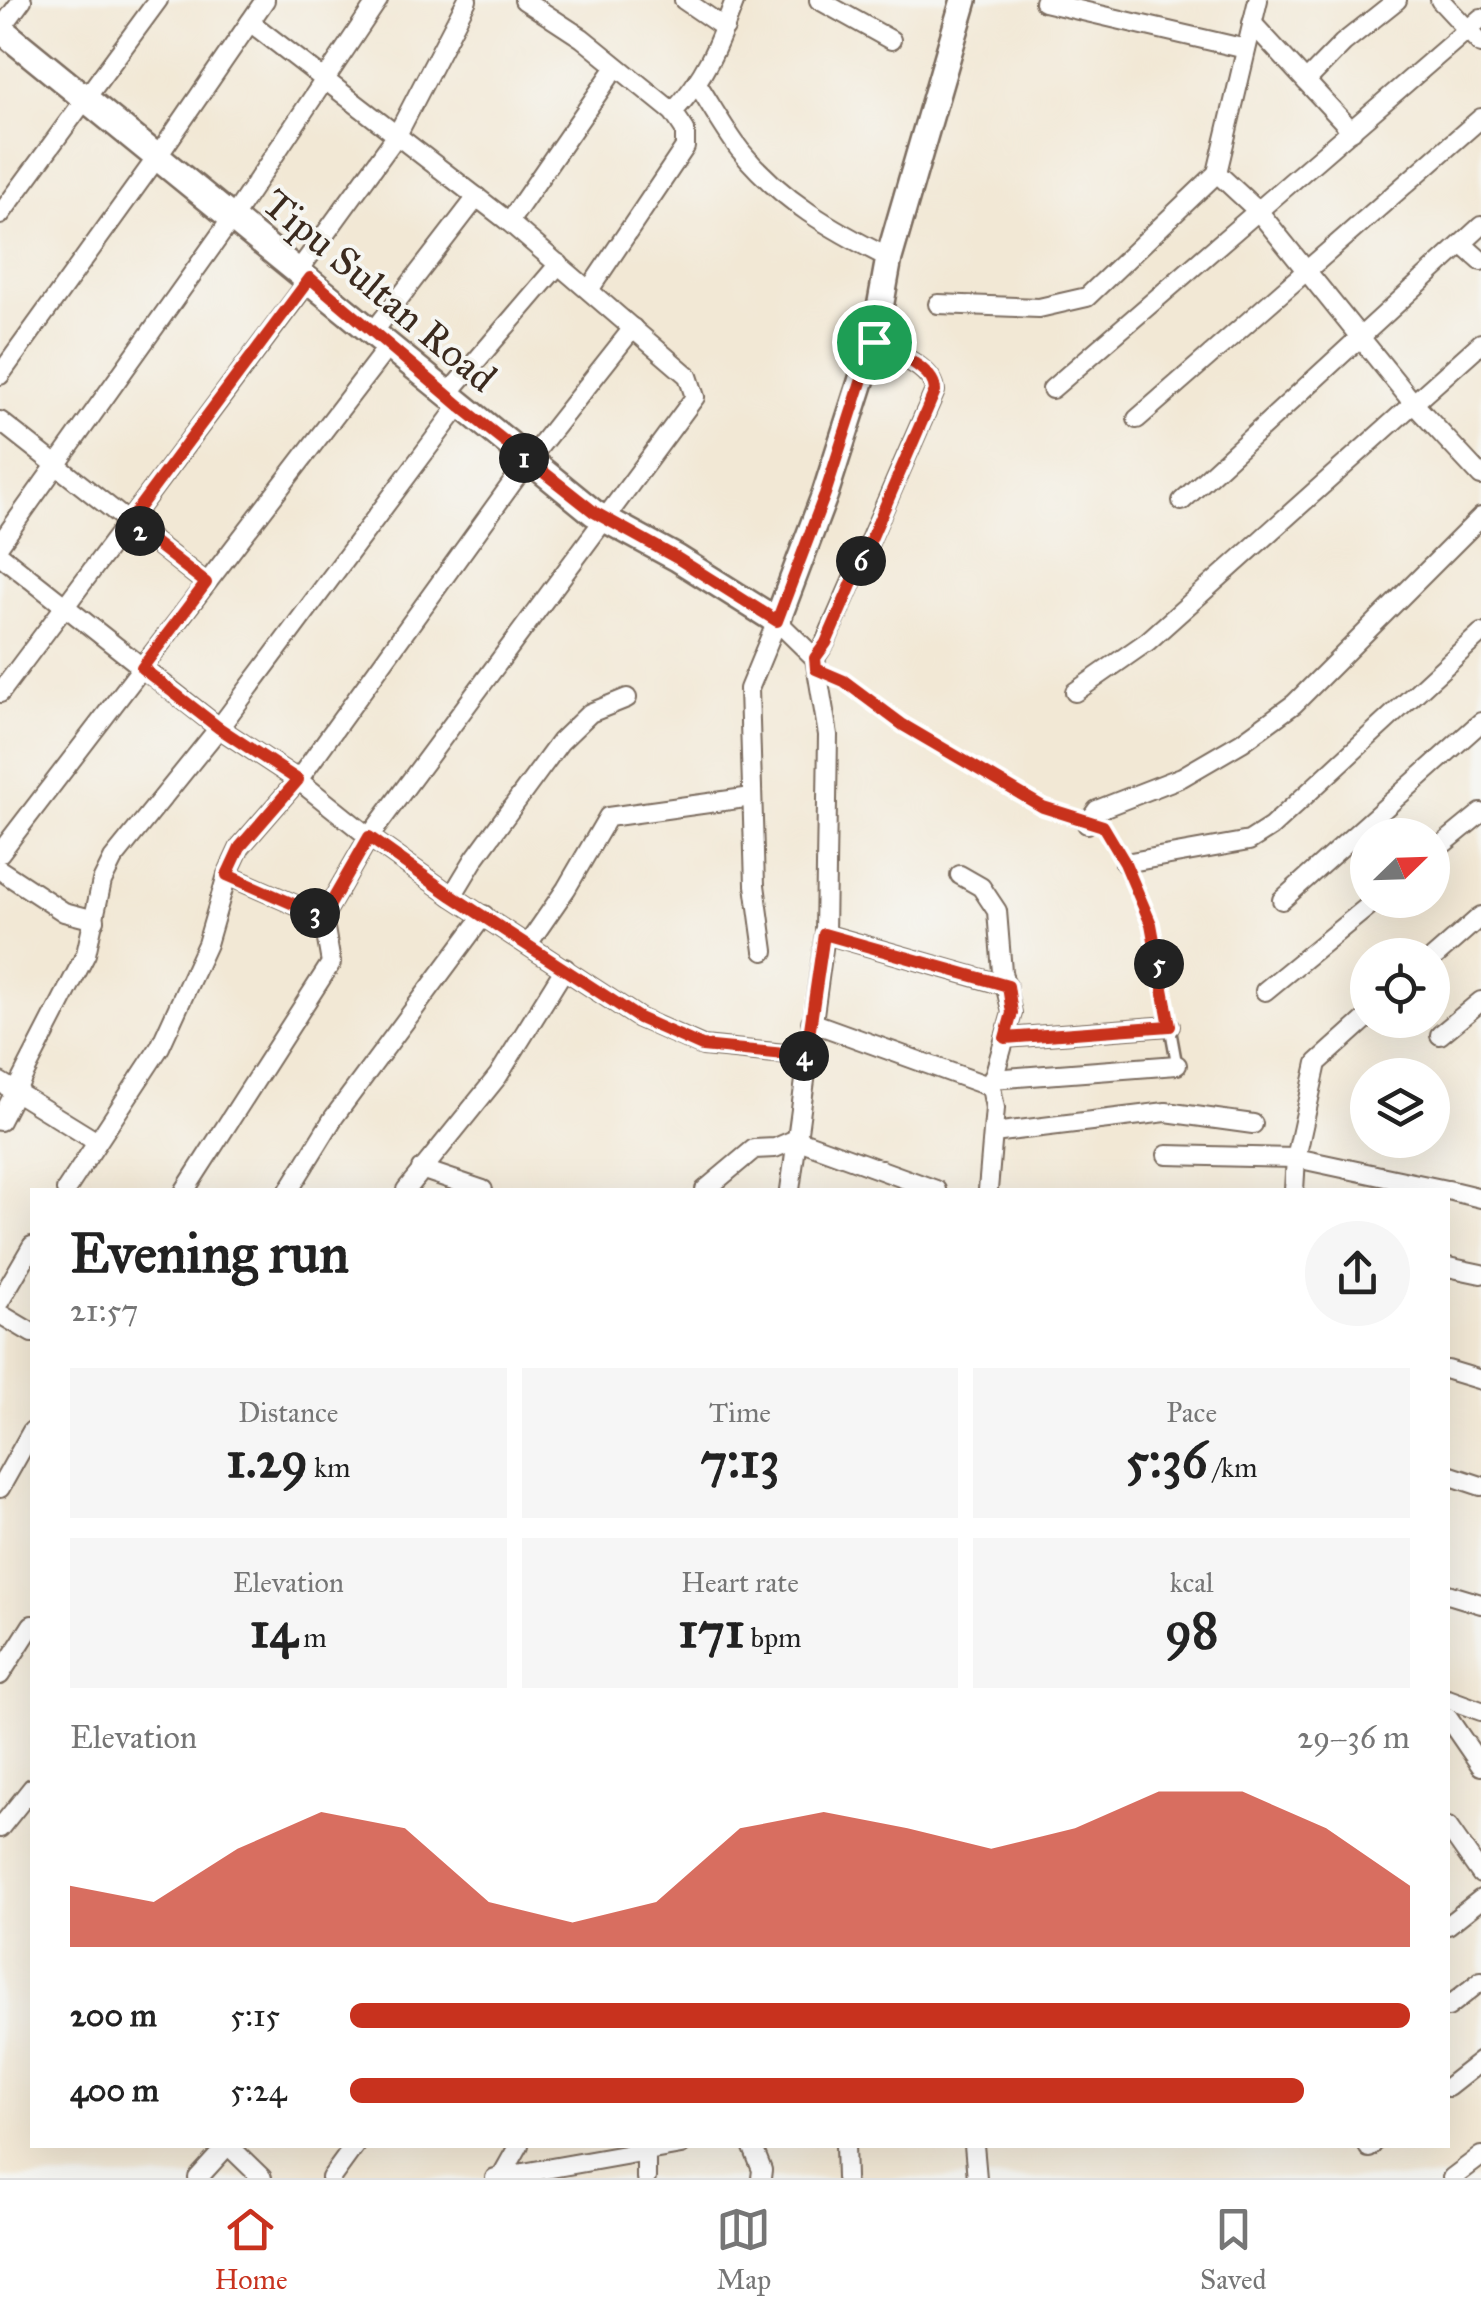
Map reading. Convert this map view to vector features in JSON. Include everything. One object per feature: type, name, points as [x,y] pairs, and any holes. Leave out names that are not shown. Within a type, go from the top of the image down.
[{"type":"main road","points":[[777,621],[825,494],[874,342],[889,258],[964,0]]},
{"type":"main road","name":"Tipu Sultan Road","points":[[0,29],[528,461],[605,518],[777,621]]},
{"type":"street","points":[[0,29],[22,0]]},
{"type":"street","points":[[0,214],[158,0]]},
{"type":"street","points":[[0,375],[266,0]]},
{"type":"street","points":[[0,544],[233,216],[378,0]]},
{"type":"street","points":[[524,0],[582,38],[673,112],[685,130],[685,146],[589,290]]},
{"type":"street","points":[[684,0],[724,28]]},
{"type":"street","points":[[673,112],[698,86],[735,0]]},
{"type":"street","points":[[819,0],[891,40]]},
{"type":"street","points":[[938,304],[1039,308],[1087,297],[1216,172],[1258,0]]},
{"type":"street","points":[[1306,80],[1343,43],[1396,0]]},
{"type":"street","points":[[1052,388],[1352,131],[1477,31],[1440,0]]},
{"type":"street","points":[[1044,2],[1246,48]]},
{"type":"street","points":[[0,693],[128,522],[304,274],[396,135],[460,3]]},
{"type":"street","points":[[185,1188],[331,963],[323,917],[369,837],[695,396],[688,376],[559,264],[250,22]]},
{"type":"street","points":[[1252,23],[1352,131]]},
{"type":"street","points":[[509,222],[616,67]]},
{"type":"street","points":[[698,86],[741,151],[791,202],[830,229],[889,258]]},
{"type":"street","points":[[1137,420],[1481,118]]},
{"type":"street","points":[[1216,172],[1258,212],[1414,404],[1481,476]]},
{"type":"street","points":[[0,853],[206,583],[382,338],[477,197]]},
{"type":"street","points":[[1182,501],[1481,226]]},
{"type":"street","points":[[1462,244],[1481,261]]},
{"type":"street","points":[[0,1121],[86,954],[102,882],[114,859],[219,728],[454,400],[559,264]]},
{"type":"street","points":[[67,1188],[160,1048],[207,944],[227,875],[240,847],[298,780],[528,461],[633,328]]},
{"type":"street","points":[[816,664],[935,391],[936,384],[928,374],[874,342]]},
{"type":"street","points":[[1075,692],[1148,641],[1479,348]]},
{"type":"street","points":[[0,420],[206,583]]},
{"type":"street","points":[[1086,824],[1097,810],[1182,776],[1212,759],[1294,704],[1481,517]]},
{"type":"street","points":[[0,555],[219,728],[298,780],[369,837],[639,1018],[702,1046],[806,1056]]},
{"type":"street","points":[[764,951],[755,885],[749,689],[777,621],[816,664],[828,735],[824,934],[790,1188]]},
{"type":"street","points":[[1125,863],[1249,841],[1270,827],[1481,633]]},
{"type":"street","points":[[452,896],[560,742],[590,713],[626,698]]},
{"type":"street","points":[[1282,900],[1481,722]]},
{"type":"street","points":[[528,944],[566,889],[608,816],[752,797]]},
{"type":"street","points":[[1450,838],[1481,813]]},
{"type":"street","points":[[0,870],[64,912],[95,920]]},
{"type":"street","points":[[227,875],[323,917]]},
{"type":"street","points":[[960,875],[981,887],[998,911],[1002,972],[1012,1013],[991,1082],[995,1108],[988,1188]]},
{"type":"street","points":[[290,1188],[334,1117],[484,915]]},
{"type":"street","points":[[1450,943],[1481,916]]},
{"type":"street","points":[[1265,991],[1354,918]]},
{"type":"street","points":[[824,934],[1008,986]]},
{"type":"street","points":[[407,1188],[498,1076],[565,968]]},
{"type":"street","points":[[1450,1027],[1481,1001]]},
{"type":"street","points":[[811,1022],[991,1082],[1177,1065]]},
{"type":"street","points":[[1005,1038],[1170,1026]]},
{"type":"street","points":[[1294,1188],[1296,1158],[1317,1063],[1350,1034]]},
{"type":"street","points":[[0,1082],[97,1142]]},
{"type":"street","points":[[993,1133],[1166,1112],[1254,1124]]},
{"type":"street","points":[[707,1188],[754,1149],[775,1148],[796,1140],[930,1188]]},
{"type":"street","points":[[1167,1155],[1296,1158],[1438,1188]]},
{"type":"street","points":[[421,1169],[477,1188]]},
{"type":"street","points":[[1450,1191],[1481,1198]]},
{"type":"street","points":[[0,1301],[30,1249]]},
{"type":"street","points":[[1450,1267],[1481,1274]]},
{"type":"street","points":[[0,1314],[30,1333]]},
{"type":"street","points":[[1450,1371],[1481,1380]]},
{"type":"street","points":[[0,1488],[30,1435]]},
{"type":"street","points":[[1450,1476],[1481,1486]]},
{"type":"street","points":[[1450,1595],[1481,1604]]},
{"type":"street","points":[[0,1675],[30,1627]]},
{"type":"street","points":[[1450,1700],[1481,1711]]},
{"type":"street","points":[[1450,1721],[1481,1766]]},
{"type":"street","points":[[0,1828],[30,1790]]},
{"type":"street","points":[[1450,1831],[1481,1874]]},
{"type":"street","points":[[1450,1923],[1481,1899]]},
{"type":"street","points":[[1450,2005],[1481,1981]]},
{"type":"street","points":[[1450,2085],[1481,2061]]},
{"type":"street","points":[[198,2178],[225,2148]]},
{"type":"street","points":[[231,2148],[262,2178]]},
{"type":"street","points":[[331,2178],[353,2148]]},
{"type":"street","points":[[498,2177],[517,2148]]},
{"type":"street","points":[[498,2177],[541,2173],[664,2148]]},
{"type":"street","points":[[753,2148],[761,2178]]},
{"type":"street","points":[[845,2148],[846,2178]]},
{"type":"street","points":[[974,2148],[977,2178]]},
{"type":"street","points":[[646,2151],[646,2178]]},
{"type":"street","points":[[1452,2178],[1481,2156]]},
{"type":"lane","points":[[816,664],[903,725],[1043,807],[1086,824],[1103,826],[1125,863],[1151,924],[1177,1065]]},
{"type":"route","points":[[310,278],[460,406],[594,512],[777,621],[825,494],[874,342],[928,374],[936,384],[935,391],[826,643],[815,658],[816,669],[844,681],[903,725],[1043,807],[1086,824],[1103,826],[1125,863],[1151,924],[1170,1026],[1005,1038],[1012,1013],[1008,986],[824,934],[806,1056],[702,1046],[639,1018],[369,837],[323,917],[227,875],[240,847],[298,780],[219,728],[142,668],[206,583],[128,522],[310,278]]}]
